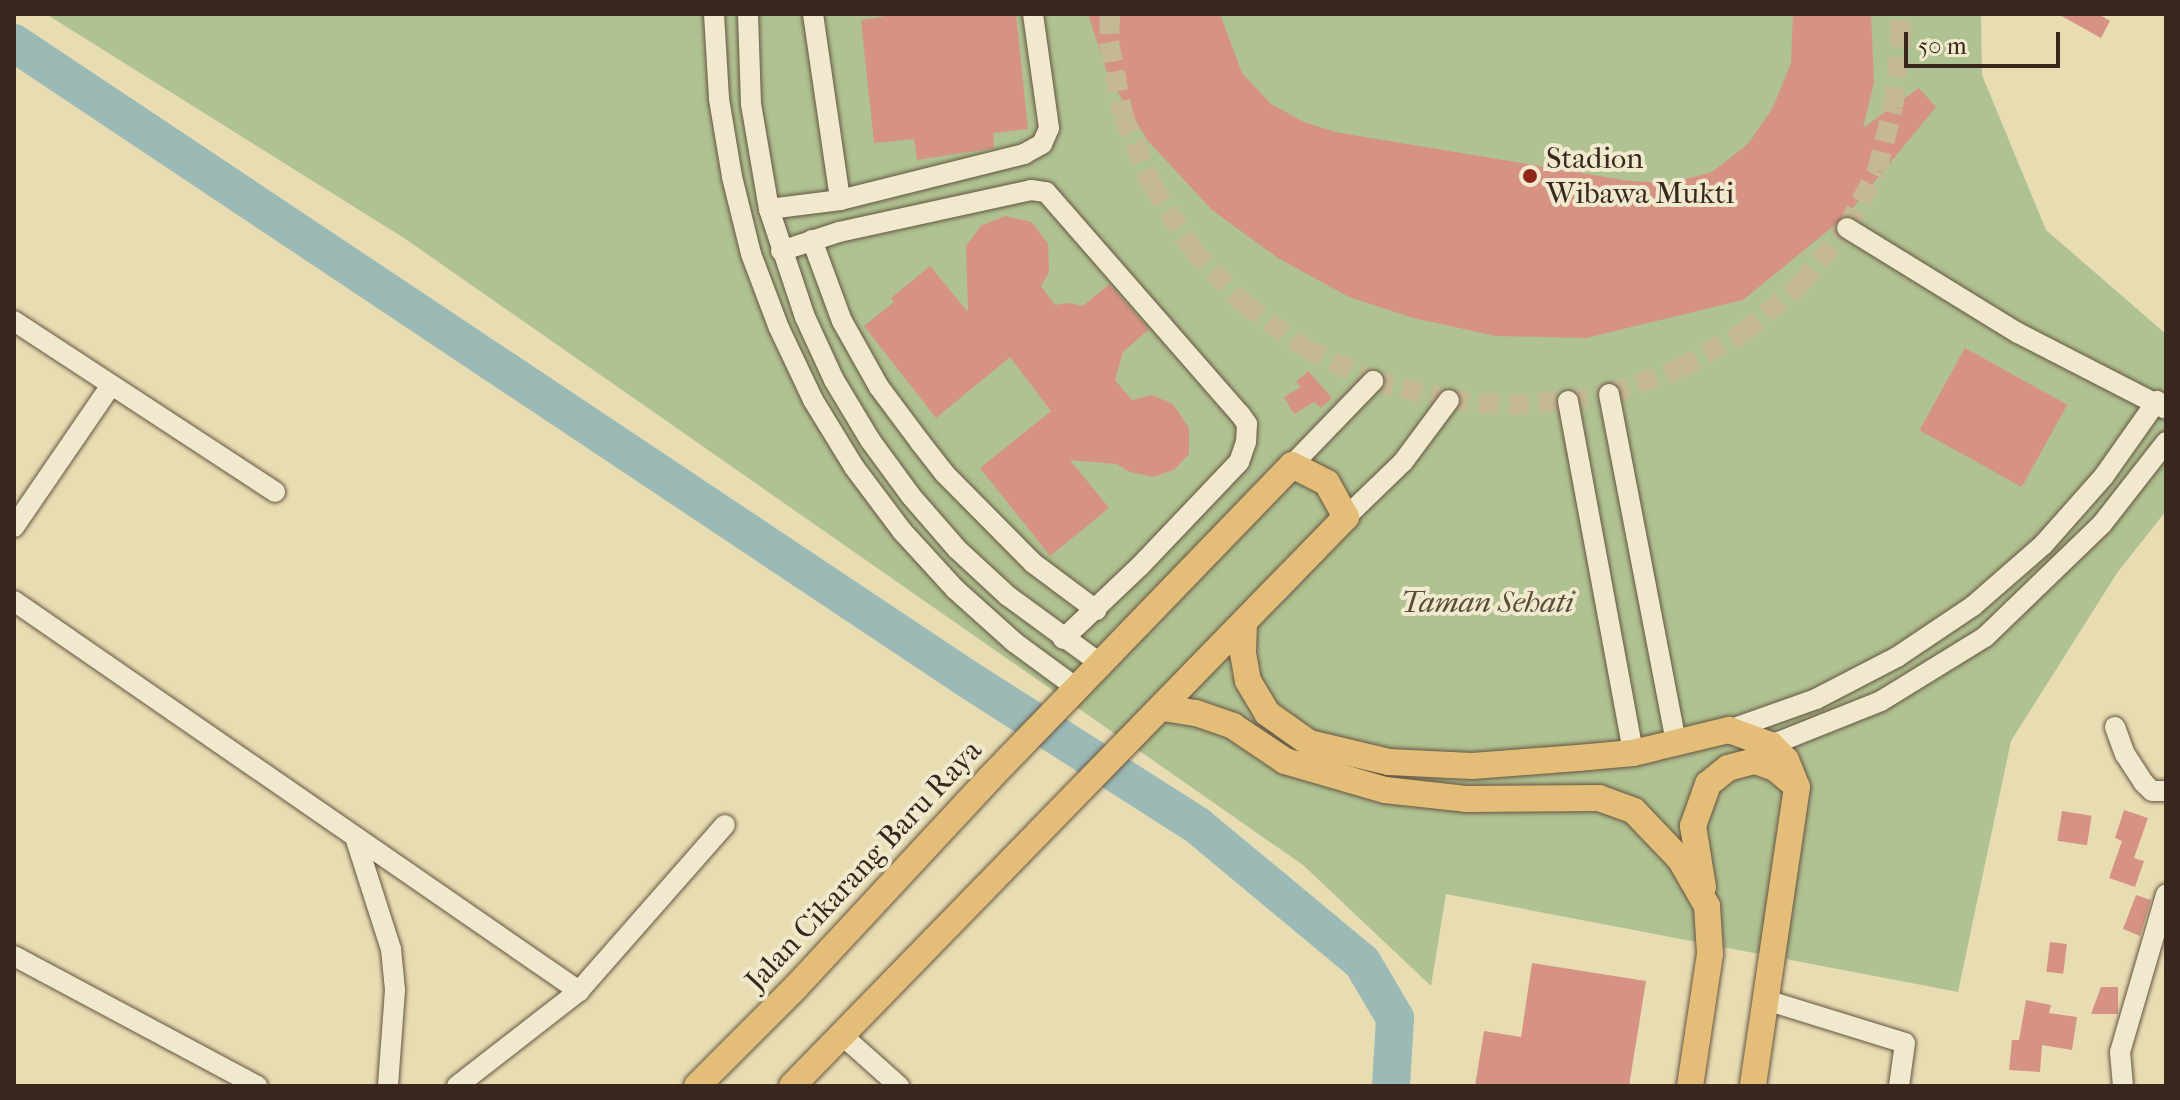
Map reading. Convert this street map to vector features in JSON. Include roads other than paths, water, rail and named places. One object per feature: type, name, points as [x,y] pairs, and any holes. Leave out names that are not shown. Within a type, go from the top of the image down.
[{"type":"main road","name":"Jalan Cikarang Baru Raya","points":[[697,1086],[795,988],[989,779],[1292,465]]},
{"type":"main road","points":[[792,1086],[844,1037],[1346,517],[1327,483],[1292,465]]},
{"type":"main road","points":[[1244,623],[1248,681],[1267,713],[1309,743],[1389,762],[1472,766],[1633,753],[1729,730],[1771,745],[1786,760],[1797,787],[1753,1086]]},
{"type":"main road","points":[[1163,708],[1196,713],[1233,726],[1285,761],[1385,790],[1466,799],[1599,798],[1634,811],[1662,838],[1680,859],[1707,906]]},
{"type":"main road","points":[[1690,1086],[1710,954],[1707,906],[1693,826],[1708,784],[1728,768],[1755,761],[1775,768],[1797,787]]},
{"type":"street","points":[[714,14],[719,99],[732,177],[751,254],[779,328],[813,400],[854,467],[902,531],[955,589],[1014,642],[1077,689]]},
{"type":"street","points":[[748,14],[751,104],[769,209],[805,317],[834,380],[870,440],[911,496],[957,549],[1008,596],[1101,664]]},
{"type":"street","points":[[813,14],[840,200]]},
{"type":"street","points":[[769,209],[840,200],[1024,154],[1042,144],[1049,128],[1033,14]]},
{"type":"street","points":[[781,251],[812,240],[1031,190],[1046,192],[1240,414],[1247,424],[1246,442],[1239,462],[1096,610],[1063,639]]},
{"type":"street","points":[[1729,730],[1816,699],[1897,657],[1973,606],[2043,545],[2161,405],[2018,333],[1847,228]]},
{"type":"street","points":[[812,240],[842,321],[879,387],[928,453],[1033,563],[1096,610]]},
{"type":"street","points":[[14,321],[110,387],[275,492]]},
{"type":"street","name":"Jalan Cikarang Baru Raya","points":[[1292,465],[1373,381]]},
{"type":"street","points":[[14,527],[110,387]]},
{"type":"street","points":[[1609,394],[1676,743]]},
{"type":"street","points":[[1346,517],[1403,462],[1449,400]]},
{"type":"street","points":[[1568,401],[1633,753]]},
{"type":"street","points":[[1771,745],[1881,701],[1985,637],[2102,524],[2166,442]]},
{"type":"street","points":[[14,601],[579,991]]},
{"type":"street","points":[[2115,727],[2125,754],[2144,783],[2152,791],[2166,791]]},
{"type":"street","points":[[457,1086],[579,991],[725,825]]},
{"type":"street","points":[[355,837],[391,949],[395,990],[388,1086]]},
{"type":"street","points":[[2123,1086],[2120,1052],[2166,895]]},
{"type":"street","points":[[14,956],[257,1086]]},
{"type":"street","points":[[1766,1000],[1905,1043],[1899,1086]]},
{"type":"street","points":[[844,1037],[899,1086]]},
{"type":"waterway","points":[[14,43],[966,678],[1198,826],[1362,962],[1395,1018],[1391,1086]]},
{"type":"tunnel","points":[[1110,14],[1109,42],[1123,115],[1152,185],[1192,249],[1244,304],[1305,348],[1373,381],[1449,400],[1509,405],[1568,401],[1609,394],[1679,369],[1743,333],[1800,285],[1847,228],[1877,171],[1893,107],[1901,40],[1900,14]]},
{"type":"place","name":"Stadion Wibawa Mukti","points":[[1530,176]]},
{"type":"park label","name":"Taman Sehati","points":[[1487,603]]}]
